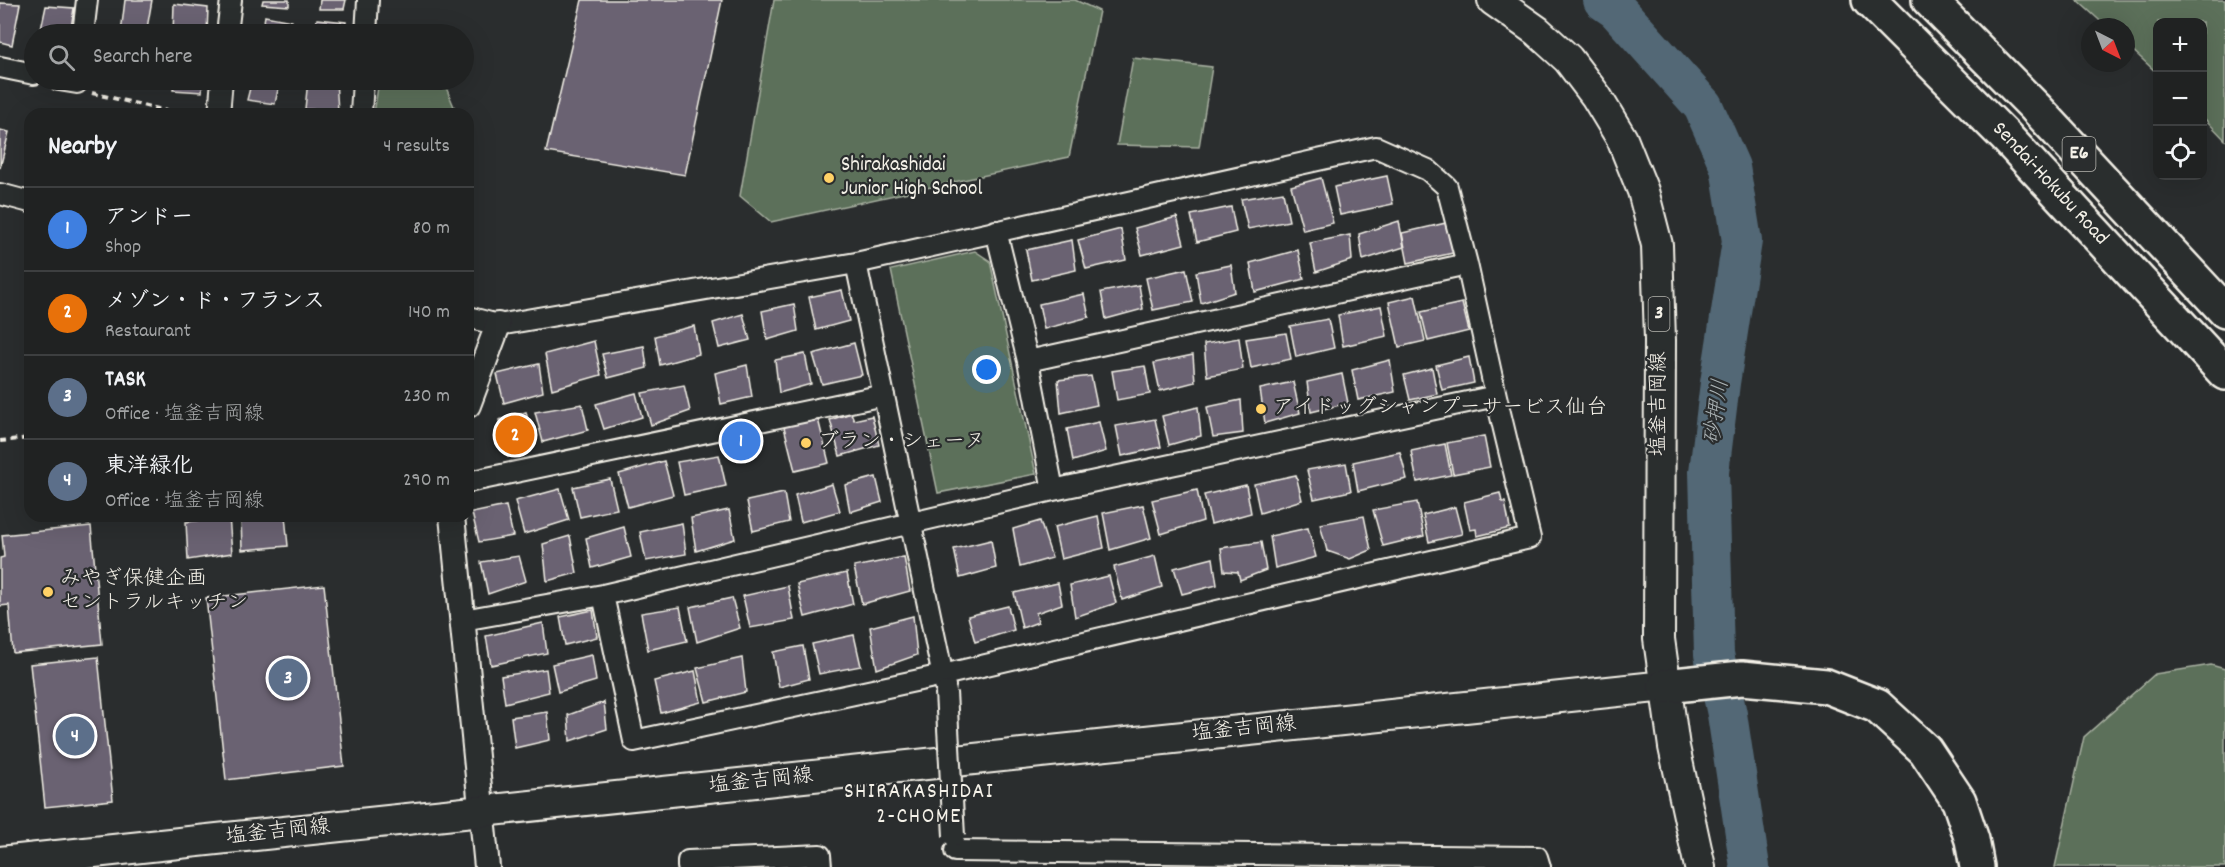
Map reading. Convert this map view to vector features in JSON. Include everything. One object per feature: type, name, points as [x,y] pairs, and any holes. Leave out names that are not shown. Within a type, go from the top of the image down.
[{"type":"highway","name":"Sendai-Hokubu Road","points":[[1869,0],[2005,136],[2225,373]]},
{"type":"highway","name":"Sendai-Hokubu Road","points":[[1929,0],[2035,107],[2225,312]]},
{"type":"highway","points":[[1665,686],[1726,679],[1826,686],[1877,706],[1925,750],[1959,801],[1972,840],[1977,867]]},
{"type":"main road","name":"塩釜吉岡線","points":[[1493,0],[1537,31],[1568,59],[1596,96],[1622,140],[1643,191],[1657,245],[1659,639],[1674,747],[1700,867]]},
{"type":"main road","name":"塩釜吉岡線","points":[[0,862],[1665,686]]},
{"type":"street","points":[[84,24],[87,0]]},
{"type":"street","points":[[228,24],[231,0]]},
{"type":"street","points":[[367,24],[368,0]]},
{"type":"street","points":[[0,67],[24,72]]},
{"type":"street","points":[[220,108],[221,90]]},
{"type":"street","points":[[361,108],[362,90]]},
{"type":"street","points":[[474,318],[498,324],[856,263],[1376,147],[1428,170],[1447,187],[1530,538],[944,683],[634,741],[603,595]]},
{"type":"street","points":[[0,194],[24,200]]},
{"type":"street","points":[[996,231],[1028,361],[1053,490]]},
{"type":"street","points":[[856,263],[944,683],[954,851],[1537,857],[1540,867]]},
{"type":"street","points":[[1028,361],[1467,264]]},
{"type":"street","points":[[474,389],[498,324]]},
{"type":"street","points":[[474,481],[884,394]]},
{"type":"street","points":[[463,620],[603,595],[1053,490],[1496,396]]},
{"type":"street","points":[[453,522],[487,867]]},
{"type":"street","points":[[688,867],[688,861],[820,855],[821,867]]},
{"type":"path","points":[[88,90],[154,108]]},
{"type":"path","points":[[0,441],[24,439]]},
{"type":"green space","points":[[774,0],[1075,0],[1099,11],[1069,157],[771,222],[740,196]]},
{"type":"green space","points":[[2077,0],[2225,0],[2225,140],[2207,121],[2207,18],[2153,18],[2153,69],[2135,52],[2135,18],[2097,18]]},
{"type":"green space","points":[[1133,58],[1212,67],[1199,147],[1117,145]]},
{"type":"green space","points":[[378,90],[447,90],[455,108],[375,108]]},
{"type":"green space","points":[[975,251],[990,261],[1036,474],[938,493],[891,270]]},
{"type":"green space","points":[[2211,665],[2225,669],[2225,867],[2055,867],[2084,737],[2155,674]]},
{"type":"building","points":[[125,0],[152,0],[148,24],[122,24]]},
{"type":"building","points":[[263,0],[289,0],[289,6],[262,4]]},
{"type":"building","points":[[320,0],[346,0],[344,9],[319,9]]},
{"type":"building","points":[[582,0],[722,0],[685,175],[546,152]]},
{"type":"building","points":[[0,3],[20,4],[12,45],[0,42]]},
{"type":"building","points":[[174,4],[208,8],[207,24],[173,24]]},
{"type":"building","points":[[46,6],[74,8],[72,24],[42,24]]},
{"type":"building","points":[[265,16],[292,21],[292,24],[264,24]]},
{"type":"building","points":[[317,19],[346,22],[346,24],[316,24]]},
{"type":"building","points":[[173,90],[202,90],[202,92]]},
{"type":"building","points":[[250,90],[278,90],[275,104],[247,100]]},
{"type":"building","points":[[307,90],[337,90],[338,108],[305,108]]},
{"type":"building","points":[[0,130],[9,132],[0,168]]},
{"type":"building","points":[[1387,176],[1393,204],[1340,215],[1334,187]]},
{"type":"building","points":[[1321,178],[1333,223],[1303,230],[1291,186]]},
{"type":"building","points":[[1283,192],[1289,221],[1248,229],[1241,199]]},
{"type":"building","points":[[1231,207],[1236,232],[1197,242],[1191,215]]},
{"type":"building","points":[[1177,217],[1184,244],[1142,255],[1135,228]]},
{"type":"building","points":[[1399,221],[1404,247],[1363,260],[1359,234]]},
{"type":"building","points":[[1446,223],[1453,253],[1408,263],[1402,233]]},
{"type":"building","points":[[1121,229],[1126,260],[1086,269],[1078,240]]},
{"type":"building","points":[[1350,235],[1352,260],[1316,272],[1310,243]]},
{"type":"building","points":[[1072,240],[1076,270],[1032,280],[1026,250]]},
{"type":"building","points":[[1298,250],[1304,279],[1255,292],[1250,263]]},
{"type":"building","points":[[1231,265],[1235,292],[1201,303],[1196,272]]},
{"type":"building","points":[[1186,269],[1193,302],[1153,310],[1146,278]]},
{"type":"building","points":[[1139,285],[1143,309],[1106,319],[1101,292]]},
{"type":"building","points":[[842,290],[849,321],[816,330],[809,297]]},
{"type":"building","points":[[1084,294],[1089,317],[1044,329],[1039,304]]},
{"type":"building","points":[[1415,296],[1425,341],[1399,347],[1389,302]]},
{"type":"building","points":[[1462,303],[1469,331],[1428,341],[1421,312]]},
{"type":"building","points":[[794,304],[798,331],[767,340],[762,311]]},
{"type":"building","points":[[1381,306],[1387,336],[1343,346],[1338,315]]},
{"type":"building","points":[[743,314],[750,340],[719,348],[713,323]]},
{"type":"building","points":[[1328,319],[1334,348],[1296,357],[1290,326]]},
{"type":"building","points":[[694,326],[699,354],[660,365],[655,336]]},
{"type":"building","points":[[1286,333],[1291,359],[1251,368],[1246,339]]},
{"type":"building","points":[[1239,338],[1243,369],[1207,376],[1204,344]]},
{"type":"building","points":[[594,341],[601,375],[552,389],[545,354]]},
{"type":"building","points":[[854,343],[862,375],[822,384],[813,354]]},
{"type":"building","points":[[644,346],[647,368],[608,378],[602,354]]},
{"type":"building","points":[[805,354],[811,384],[779,393],[775,360]]},
{"type":"building","points":[[1193,355],[1195,382],[1160,391],[1154,363]]},
{"type":"building","points":[[1469,357],[1474,383],[1442,390],[1436,365]]},
{"type":"building","points":[[1390,360],[1395,392],[1358,400],[1352,370]]},
{"type":"building","points":[[539,364],[543,392],[504,403],[497,374]]},
{"type":"building","points":[[747,365],[752,397],[721,404],[715,373]]},
{"type":"building","points":[[1145,366],[1150,394],[1117,400],[1112,371]]},
{"type":"building","points":[[1432,368],[1437,394],[1410,400],[1404,375]]},
{"type":"building","points":[[1342,374],[1348,403],[1311,412],[1307,382]]},
{"type":"building","points":[[1091,376],[1097,405],[1061,413],[1058,380]]},
{"type":"building","points":[[1293,382],[1300,413],[1265,423],[1260,389]]},
{"type":"building","points":[[684,385],[690,411],[651,425],[642,393]]},
{"type":"building","points":[[636,393],[642,417],[604,429],[596,404]]},
{"type":"building","points":[[1241,400],[1243,433],[1213,437],[1207,407]]},
{"type":"building","points":[[582,404],[588,430],[543,442],[535,412]]},
{"type":"building","points":[[1198,407],[1201,436],[1169,445],[1162,416]]},
{"type":"building","points":[[526,412],[534,446],[508,457],[499,420]]},
{"type":"building","points":[[851,413],[854,420],[872,416],[879,445],[840,456],[830,420]]},
{"type":"building","name":"ブラン・シェーヌ","points":[[817,415],[829,463],[795,471],[783,423]]},
{"type":"building","points":[[1155,419],[1161,447],[1122,456],[1116,426]]},
{"type":"building","points":[[1099,422],[1106,451],[1073,461],[1067,429]]},
{"type":"building","points":[[1484,436],[1490,467],[1453,474],[1447,443]]},
{"type":"building","points":[[1445,444],[1451,475],[1417,482],[1411,451]]},
{"type":"building","points":[[1400,452],[1407,479],[1358,491],[1353,462]]},
{"type":"building","points":[[719,455],[726,486],[684,495],[677,462]]},
{"type":"building","points":[[664,461],[673,495],[628,507],[619,474]]},
{"type":"building","points":[[1346,463],[1351,491],[1314,499],[1307,470]]},
{"type":"building","points":[[1296,475],[1302,500],[1260,513],[1254,484]]},
{"type":"building","points":[[876,477],[882,502],[850,512],[845,485]]},
{"type":"building","points":[[610,479],[617,509],[580,517],[573,487]]},
{"type":"building","points":[[832,484],[840,511],[801,522],[795,495]]},
{"type":"building","points":[[1246,485],[1251,513],[1211,524],[1204,495]]},
{"type":"building","points":[[560,489],[569,520],[524,534],[515,501]]},
{"type":"building","points":[[1197,490],[1203,521],[1161,534],[1152,500]]},
{"type":"building","points":[[784,493],[789,522],[753,531],[747,501]]},
{"type":"building","points":[[1500,493],[1502,502],[1505,502],[1510,528],[1477,536],[1476,529],[1470,530],[1464,502]]},
{"type":"building","points":[[1417,502],[1424,536],[1383,546],[1373,510]]},
{"type":"building","points":[[1143,505],[1151,538],[1110,550],[1103,513]]},
{"type":"building","points":[[506,506],[513,536],[479,542],[474,513]]},
{"type":"building","points":[[1455,507],[1462,534],[1429,542],[1423,515]]},
{"type":"building","points":[[729,510],[735,539],[696,551],[691,518]]},
{"type":"building","points":[[1098,516],[1104,548],[1061,559],[1054,527]]},
{"type":"building","points":[[1364,516],[1371,550],[1350,559],[1327,551],[1320,524]]},
{"type":"building","points":[[1040,521],[1052,558],[1020,567],[1013,529]]},
{"type":"building","points":[[186,522],[229,522],[232,553],[188,560]]},
{"type":"building","points":[[241,522],[286,522],[288,546],[242,550]]},
{"type":"building","points":[[682,523],[686,554],[646,561],[640,532]]},
{"type":"building","points":[[91,526],[102,644],[13,653],[9,605],[0,606],[0,558],[4,557],[2,535]]},
{"type":"building","points":[[624,527],[631,557],[592,568],[586,538]]},
{"type":"building","points":[[1308,528],[1316,557],[1275,568],[1270,536]]},
{"type":"building","points":[[570,536],[577,573],[547,581],[543,544]]},
{"type":"building","points":[[991,540],[996,568],[960,578],[954,549]]},
{"type":"building","points":[[1261,542],[1266,570],[1240,580],[1238,572],[1224,571],[1221,548]]},
{"type":"building","points":[[519,556],[526,581],[488,594],[481,562]]},
{"type":"building","points":[[1155,556],[1162,587],[1122,600],[1114,567]]},
{"type":"building","points":[[904,557],[910,591],[862,604],[854,567]]},
{"type":"building","points":[[1213,558],[1217,585],[1182,594],[1174,568]]},
{"type":"building","points":[[847,573],[853,604],[805,617],[797,584]]},
{"type":"building","points":[[1109,576],[1116,603],[1075,617],[1070,585]]},
{"type":"building","points":[[1058,583],[1062,604],[1036,613],[1038,622],[1022,628],[1014,593]]},
{"type":"building","points":[[324,585],[344,766],[226,780],[206,598]]},
{"type":"building","points":[[788,586],[794,620],[750,628],[743,596]]},
{"type":"building","points":[[732,598],[740,628],[697,642],[690,607]]},
{"type":"building","points":[[1008,606],[1014,630],[975,642],[968,616]]},
{"type":"building","points":[[680,607],[687,641],[648,650],[641,613]]},
{"type":"building","points":[[593,610],[597,637],[565,645],[560,617]]},
{"type":"building","points":[[913,616],[917,655],[877,669],[870,627]]},
{"type":"building","points":[[543,623],[547,653],[491,665],[486,636]]},
{"type":"building","points":[[854,635],[861,666],[819,674],[812,644]]},
{"type":"building","points":[[803,646],[809,679],[779,687],[773,652]]},
{"type":"building","points":[[592,655],[596,681],[558,692],[552,664]]},
{"type":"building","points":[[98,657],[113,800],[45,807],[30,664]]},
{"type":"building","points":[[742,658],[746,692],[706,702],[697,668]]},
{"type":"building","points":[[546,669],[549,692],[505,703],[501,676]]},
{"type":"building","points":[[695,671],[701,702],[661,713],[654,681]]},
{"type":"building","points":[[604,702],[607,729],[570,741],[568,715]]},
{"type":"building","points":[[547,712],[550,740],[515,748],[511,717]]},
{"type":"waterway","name":"砂押川","points":[[1603,0],[1616,9],[1703,106],[1730,167],[1742,241],[1709,472],[1714,654],[1727,714],[1750,867]]},
{"type":"place","name":"Shirakashidai Junior High School","points":[[829,178]]},
{"type":"place","name":"アイドッグシャンプーサービス仙台","points":[[1261,409]]},
{"type":"place","name":"メゾン・ド・フランス","points":[[515,435]]},
{"type":"place","name":"アンドー","points":[[741,441]]},
{"type":"place","name":"ブラン・シェーヌ","points":[[806,443]]},
{"type":"place","name":"みやぎ保健企画 セントラルキッチン","points":[[48,592]]},
{"type":"place","name":"TASK","points":[[288,678]]},
{"type":"place","name":"東洋緑化","points":[[75,736]]},
{"type":"district","name":"SHIRAKASHIDAI 2-CHOME","points":[[919,804]]}]
